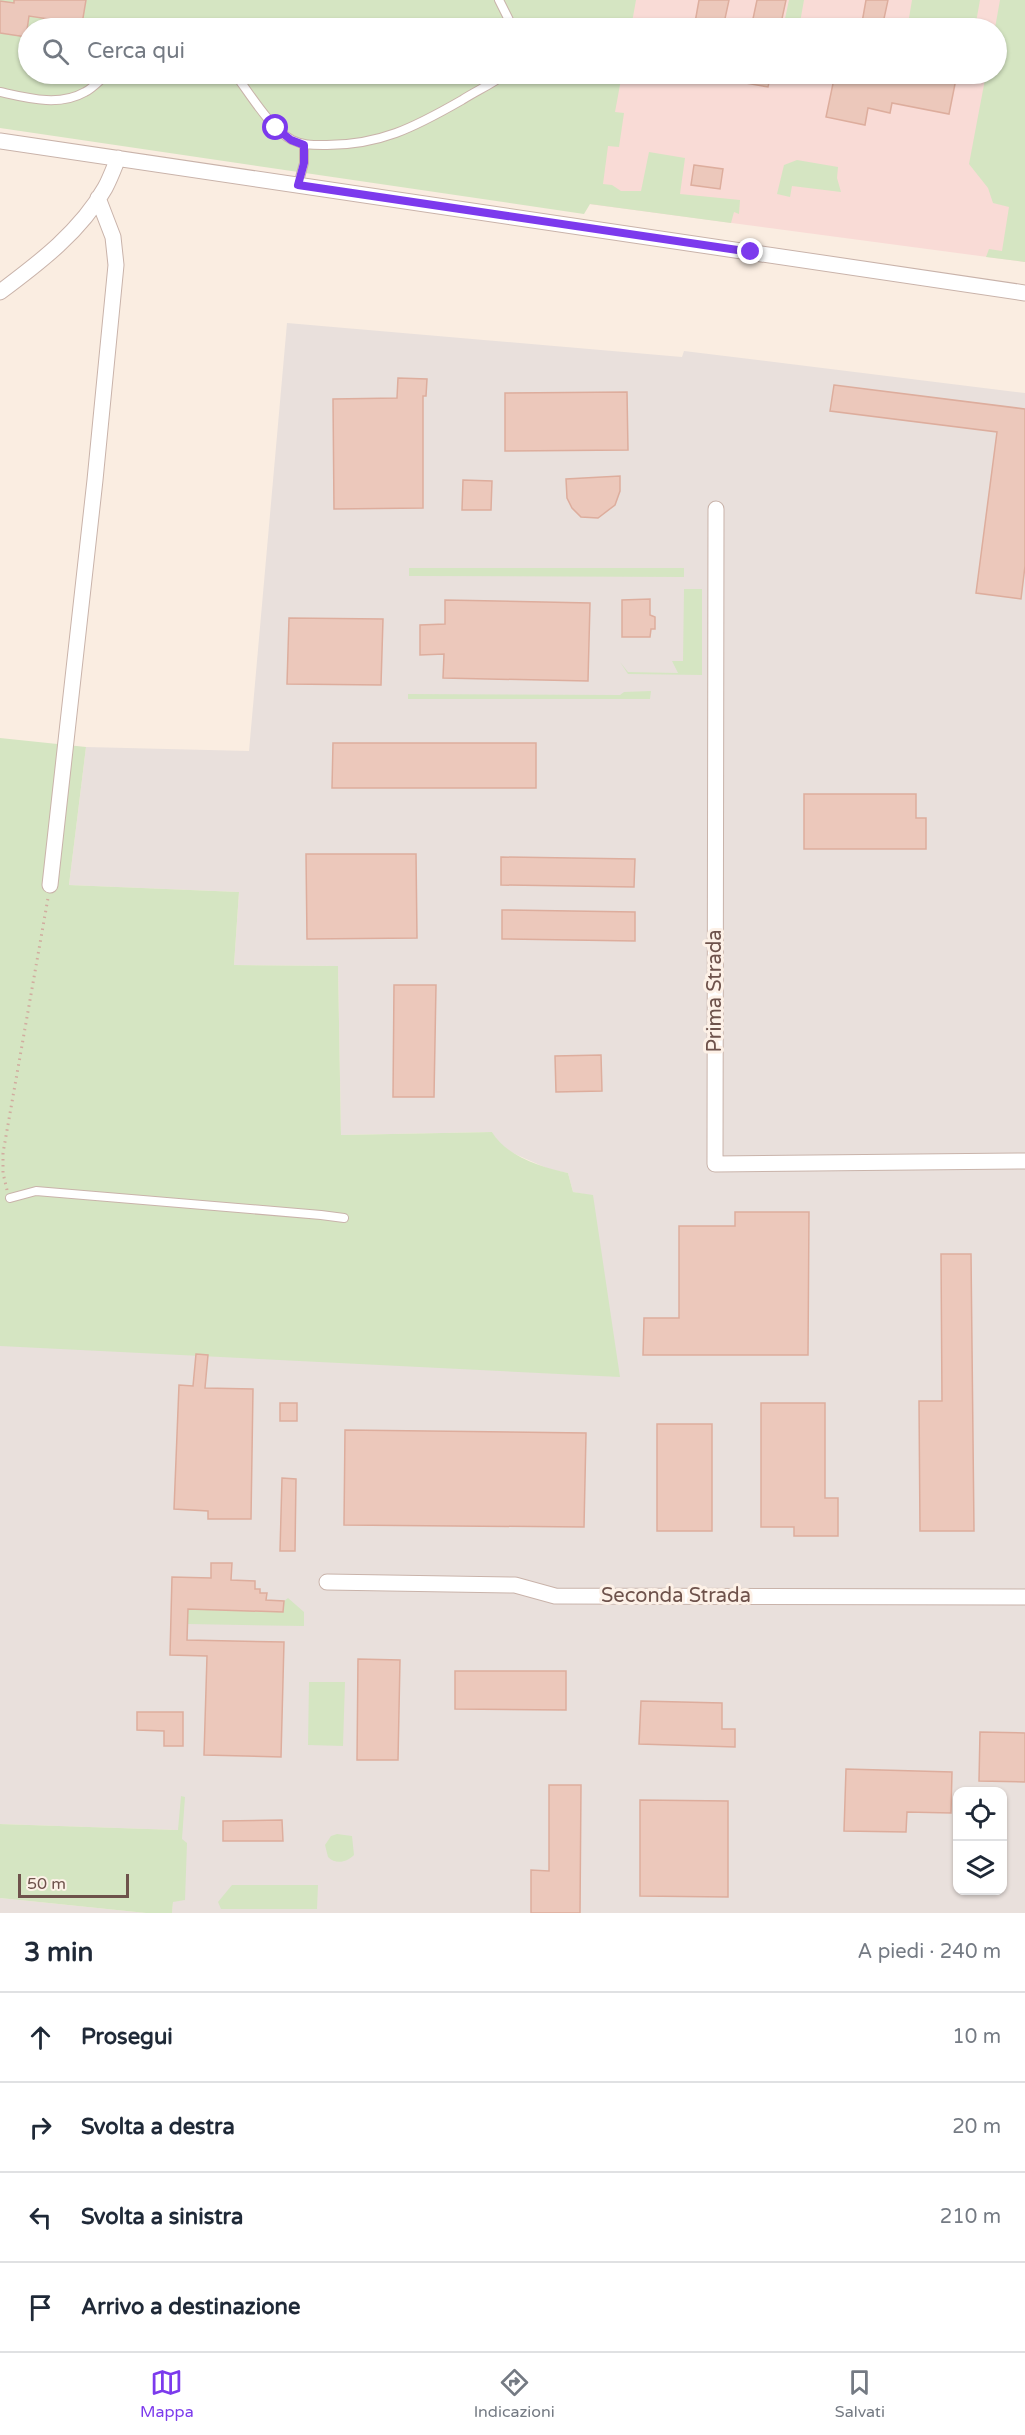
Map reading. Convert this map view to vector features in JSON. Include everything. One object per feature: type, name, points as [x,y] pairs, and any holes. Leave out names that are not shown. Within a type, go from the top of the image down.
[{"type":"street","points":[[0,141],[1025,293]]},
{"type":"street","points":[[0,292],[59,244],[105,188],[118,158]]},
{"type":"street","points":[[50,885],[95,480],[116,265],[113,237],[98,198]]},
{"type":"street","name":"Prima Strada","points":[[716,509],[715,1164],[1025,1161]]},
{"type":"street","name":"Seconda Strada","points":[[327,1582],[515,1585],[555,1596],[1025,1597]]},
{"type":"lane","points":[[499,0],[508,18]]},
{"type":"lane","points":[[0,92],[30,99],[60,101],[85,93],[95,84]]},
{"type":"lane","points":[[243,84],[276,128],[291,140],[304,145],[362,144],[386,138],[424,122],[488,84]]},
{"type":"lane","points":[[298,185],[304,163],[304,145]]},
{"type":"lane","points":[[10,1198],[36,1191],[344,1218]]},
{"type":"path","points":[[10,1198],[3,1173],[3,1153],[50,885]]},
{"type":"shaded area","points":[[627,0],[1007,0],[1000,18],[623,18]]},
{"type":"shaded area","points":[[611,84],[996,84],[1025,262],[589,204]]},
{"type":"shaded area","points":[[287,323],[682,357],[684,351],[1025,393],[1025,1913],[172,1913],[178,1830],[0,1824],[0,1346],[593,1196],[573,1192],[568,1173],[551,1170],[515,1154],[499,1144],[492,1132],[341,1135],[338,966],[234,965],[239,892],[69,885],[86,747],[249,751]]},
{"type":"shaded area","points":[[0,1898],[146,1913],[0,1913]]},
{"type":"green space","points":[[0,0],[636,0],[633,18],[18,18],[18,84],[620,84],[615,112],[624,113],[619,147],[608,146],[603,184],[612,185],[621,191],[641,191],[649,152],[685,158],[680,194],[740,200],[739,214],[734,212],[731,223],[590,204],[584,214],[0,128]]},
{"type":"green space","points":[[789,0],[804,0],[801,18],[785,18]]},
{"type":"green space","points":[[912,0],[980,0],[977,18],[909,18]]},
{"type":"green space","points":[[1000,0],[1025,0],[1025,262],[986,257],[989,249],[1002,251],[1009,207],[993,203],[988,188],[969,164],[984,84],[1007,84],[1007,18],[997,18]]},
{"type":"green space","points":[[797,160],[838,167],[837,178],[841,192],[792,186],[790,197],[777,194],[784,165]]},
{"type":"green space","points":[[409,568],[684,568],[684,577],[409,576]]},
{"type":"green space","points":[[684,589],[702,589],[702,675],[628,674],[620,662],[628,672],[678,673],[672,661],[683,661]]},
{"type":"green space","points":[[651,691],[650,699],[408,699],[408,694],[620,695],[624,692]]},
{"type":"green space","points":[[0,738],[86,747],[69,885],[239,892],[234,965],[338,966],[341,1135],[492,1132],[506,1148],[526,1160],[568,1173],[573,1192],[593,1195],[620,1377],[0,1346]]},
{"type":"green space","points":[[188,1595],[210,1610],[283,1612],[284,1601],[288,1598],[304,1612],[304,1626],[187,1624]]},
{"type":"green space","points":[[309,1682],[345,1682],[343,1746],[308,1745]]},
{"type":"green space","points":[[181,1796],[185,1797],[182,1839],[187,1843],[185,1900],[173,1902],[172,1913],[146,1913],[0,1898],[0,1824],[178,1830]]},
{"type":"green space","points":[[337,1834],[352,1836],[354,1855],[341,1862],[328,1857],[325,1845],[331,1836]]},
{"type":"green space","points":[[232,1885],[318,1885],[317,1909],[221,1909],[218,1902]]},
{"type":"building","points":[[14,0],[86,0],[83,18],[29,16],[29,18],[18,18],[18,36],[0,33],[0,1],[14,3]]},
{"type":"building","points":[[699,0],[729,0],[725,18],[696,18]]},
{"type":"building","points":[[757,0],[786,0],[782,18],[753,18]]},
{"type":"building","points":[[866,0],[888,0],[884,18],[863,18]]},
{"type":"building","points":[[751,84],[769,84],[768,87]]},
{"type":"building","points":[[833,84],[955,84],[949,114],[892,103],[890,113],[868,108],[865,125],[826,117]]},
{"type":"building","points":[[694,165],[723,169],[720,189],[691,185]]},
{"type":"building","points":[[398,378],[427,379],[426,396],[423,396],[423,508],[334,509],[333,399],[397,398]]},
{"type":"building","points":[[834,385],[1025,409],[1025,566],[1021,599],[976,593],[997,432],[830,411]]},
{"type":"building","points":[[627,392],[628,450],[505,451],[505,393]]},
{"type":"building","points":[[620,476],[620,491],[615,505],[598,518],[581,517],[572,508],[567,498],[566,479]]},
{"type":"building","points":[[463,480],[492,481],[491,510],[462,510]]},
{"type":"building","points":[[650,599],[650,615],[655,617],[655,629],[651,629],[650,637],[622,637],[622,600]]},
{"type":"building","points":[[445,600],[590,603],[588,681],[443,678],[444,654],[420,655],[420,625],[445,624]]},
{"type":"building","points":[[289,618],[383,619],[381,685],[287,684]]},
{"type":"building","points":[[333,743],[536,743],[536,788],[332,788]]},
{"type":"building","points":[[804,794],[916,794],[916,818],[926,818],[926,849],[804,849]]},
{"type":"building","points":[[306,854],[416,854],[417,938],[307,939]]},
{"type":"building","points":[[501,857],[635,859],[634,887],[501,885]]},
{"type":"building","points":[[502,910],[635,912],[635,941],[502,939]]},
{"type":"building","points":[[394,985],[436,985],[434,1097],[393,1097]]},
{"type":"building","points":[[601,1055],[602,1091],[556,1092],[555,1056]]},
{"type":"building","points":[[735,1212],[809,1212],[808,1355],[643,1355],[644,1318],[679,1318],[679,1226],[735,1226]]},
{"type":"building","points":[[941,1254],[971,1254],[974,1531],[920,1531],[919,1401],[942,1401]]},
{"type":"building","points":[[196,1354],[208,1355],[205,1388],[253,1389],[251,1519],[208,1519],[208,1511],[174,1509],[179,1385],[193,1386]]},
{"type":"building","points":[[280,1403],[297,1403],[297,1421],[280,1421]]},
{"type":"building","points":[[761,1403],[825,1403],[825,1498],[838,1498],[838,1536],[794,1536],[794,1527],[761,1527]]},
{"type":"building","points":[[657,1424],[712,1424],[712,1531],[657,1531]]},
{"type":"building","points":[[345,1430],[586,1433],[584,1527],[344,1525]]},
{"type":"building","points":[[282,1478],[296,1479],[295,1551],[280,1551]]},
{"type":"building","points":[[211,1563],[232,1563],[231,1580],[255,1581],[255,1589],[260,1589],[260,1593],[267,1593],[266,1600],[284,1601],[283,1612],[188,1609],[187,1640],[284,1642],[281,1757],[204,1755],[207,1656],[170,1655],[172,1577],[211,1578]]},
{"type":"building","points":[[358,1659],[400,1660],[398,1760],[357,1760]]},
{"type":"building","points":[[455,1671],[566,1671],[566,1710],[455,1709]]},
{"type":"building","points":[[641,1701],[722,1703],[722,1729],[735,1729],[735,1747],[639,1744]]},
{"type":"building","points":[[137,1712],[183,1712],[183,1746],[164,1746],[164,1731],[137,1730]]},
{"type":"building","points":[[980,1732],[1025,1733],[1025,1782],[979,1781]]},
{"type":"building","points":[[846,1769],[952,1772],[951,1813],[907,1812],[906,1832],[844,1831]]},
{"type":"building","points":[[549,1785],[581,1785],[580,1913],[531,1913],[531,1870],[549,1871]]},
{"type":"building","points":[[640,1800],[728,1801],[728,1897],[640,1896]]},
{"type":"building","points":[[282,1820],[283,1841],[223,1841],[223,1821]]},
{"type":"route","points":[[276,128],[291,140],[304,145],[304,163],[298,185],[751,252]]}]
